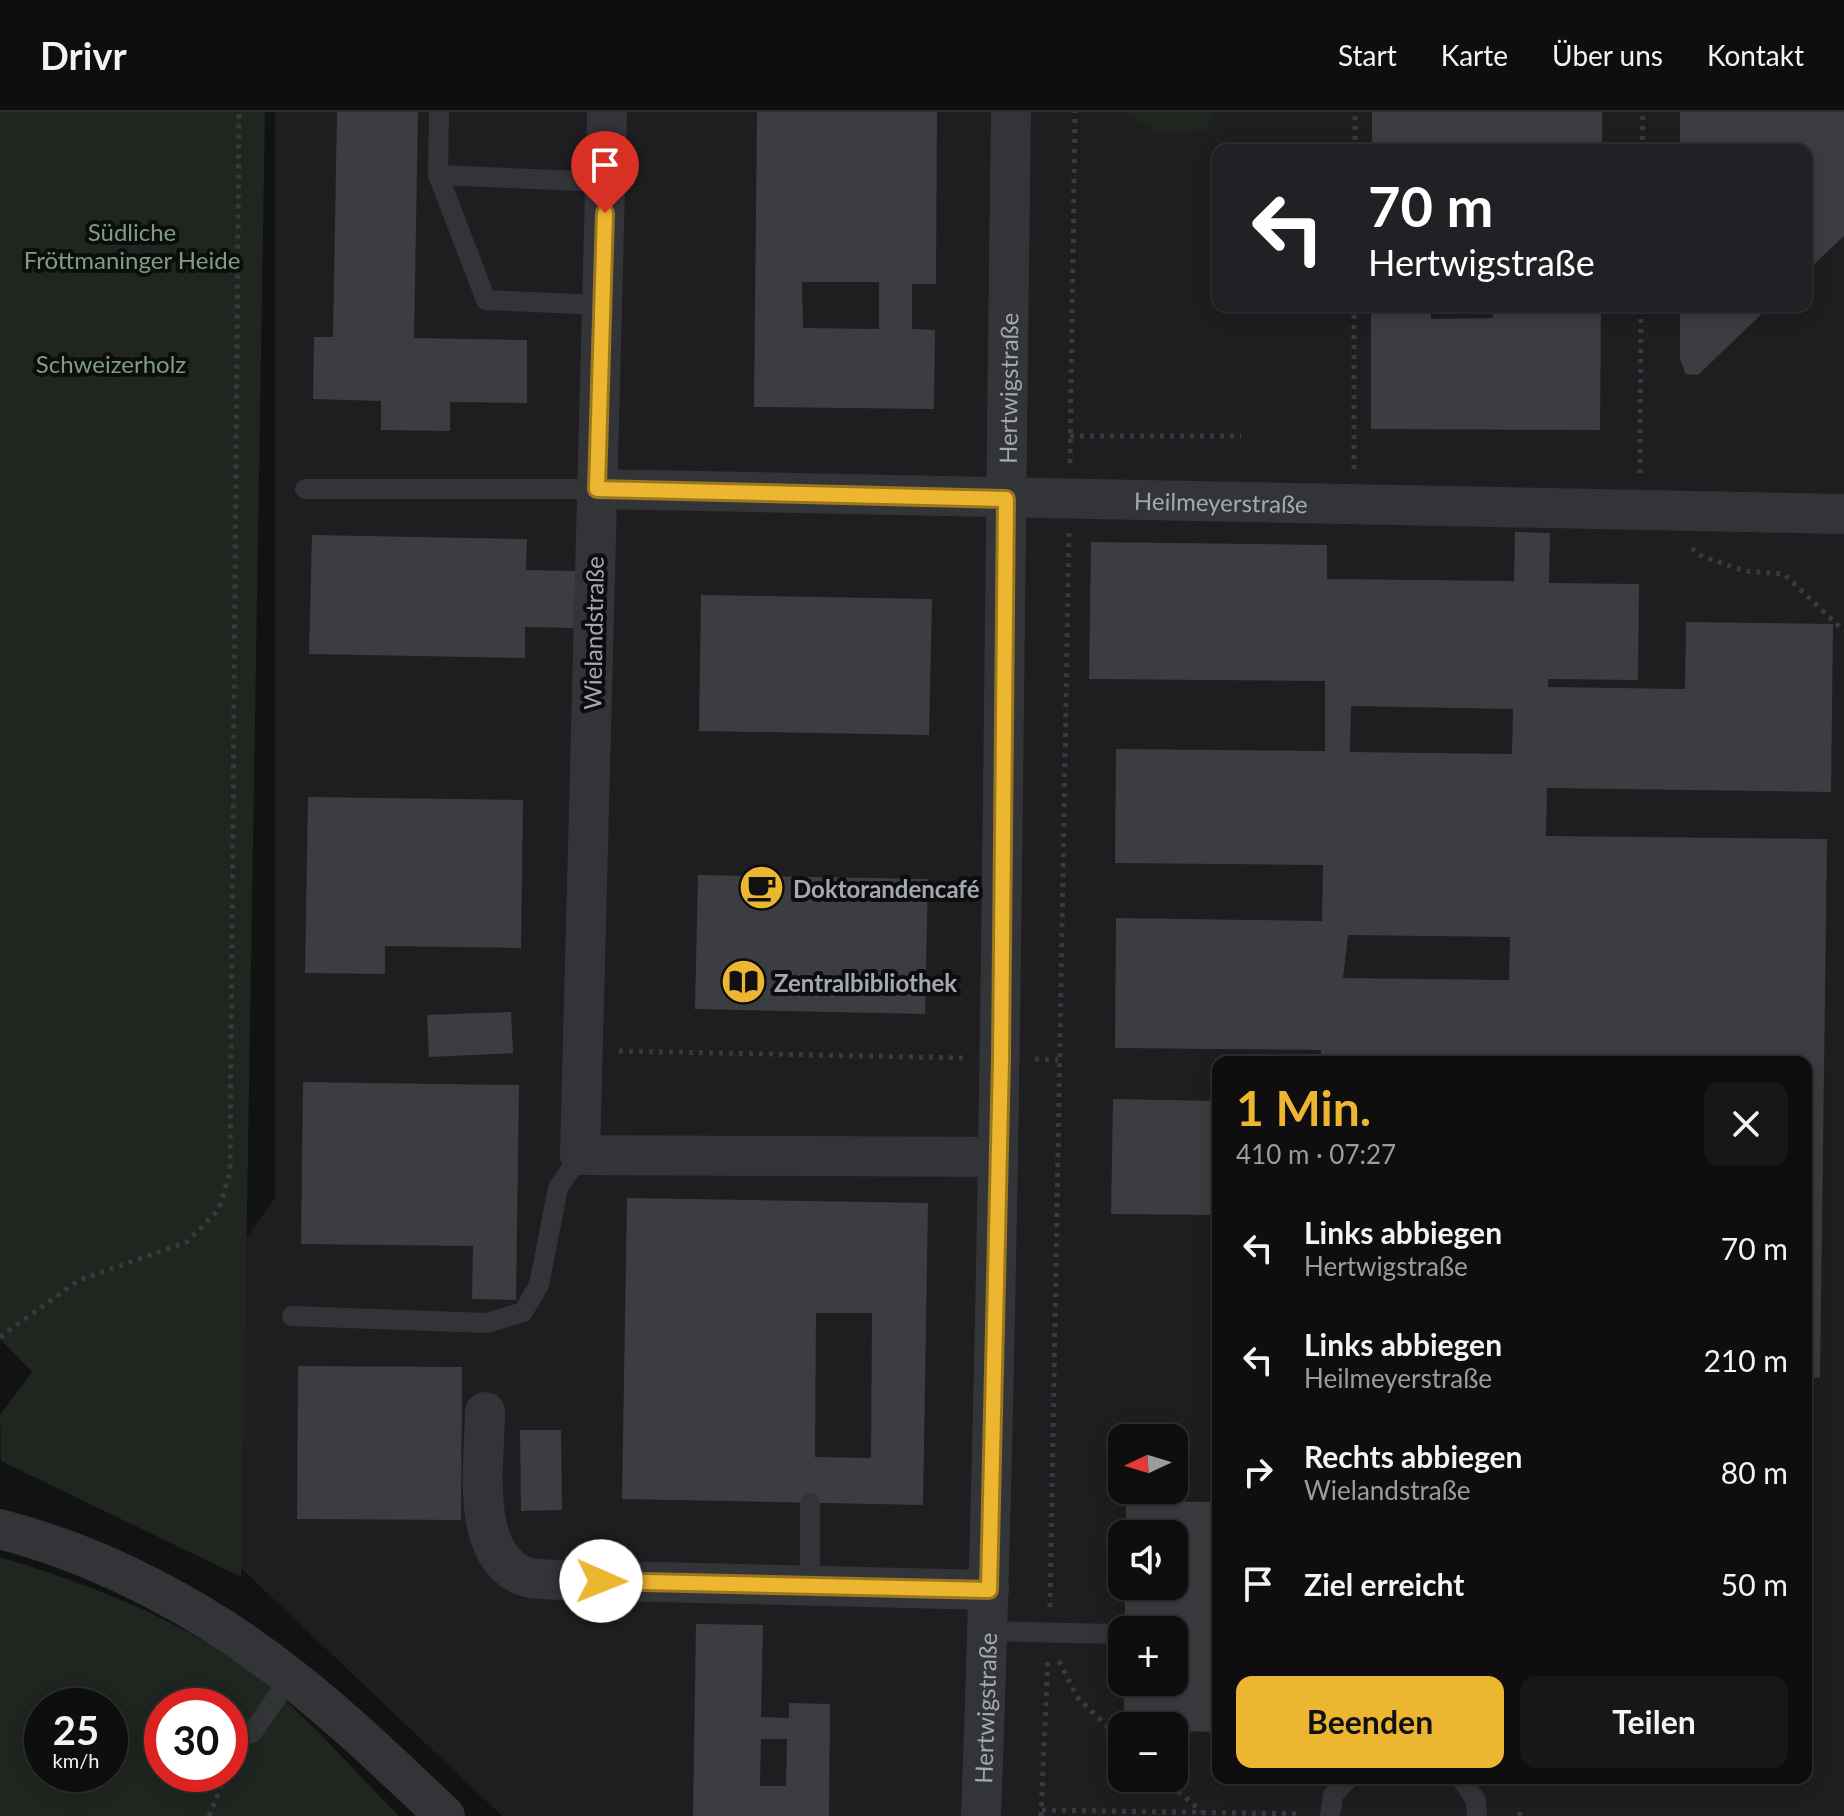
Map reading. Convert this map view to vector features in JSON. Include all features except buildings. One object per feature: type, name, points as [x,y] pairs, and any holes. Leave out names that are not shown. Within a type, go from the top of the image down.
[{"type":"street","name":"Wielandstraße","points":[[580,1155],[607,112]]},
{"type":"street","name":"Hertwigstraße","points":[[981,1816],[1001,1059],[1011,112]]},
{"type":"street","name":"Heilmeyerstraße","points":[[597,489],[1844,514]]},
{"type":"street","points":[[580,1155],[997,1157]]},
{"type":"street","points":[[485,1412],[485,1527],[496,1553],[522,1575],[571,1580],[989,1590]]},
{"type":"street","points":[[0,1529],[108,1568],[202,1615],[291,1677],[445,1816]]},
{"type":"lane","points":[[439,112],[438,175],[486,300],[602,305]]},
{"type":"lane","points":[[438,175],[606,182]]},
{"type":"lane","points":[[305,489],[597,489]]},
{"type":"lane","points":[[292,1316],[487,1323],[523,1312],[539,1285],[558,1188],[580,1155]]},
{"type":"lane","points":[[810,1503],[810,1585]]},
{"type":"lane","points":[[988,1631],[1049,1637],[1108,1634]]},
{"type":"lane","points":[[252,1733],[291,1677]]},
{"type":"lane","points":[[1330,1816],[1333,1795],[1343,1784]]},
{"type":"lane","points":[[1465,1784],[1476,1801],[1477,1816]]},
{"type":"path","points":[[0,1337],[79,1280],[187,1242],[219,1209],[230,1172],[239,112]]},
{"type":"path","points":[[1075,112],[1049,1637],[1042,1813],[1306,1816]]},
{"type":"path","points":[[1355,112],[1355,144]]},
{"type":"path","points":[[1642,144],[1643,112]]},
{"type":"path","points":[[1354,312],[1354,505]]},
{"type":"path","points":[[1639,509],[1641,312]]},
{"type":"path","points":[[1070,436],[1241,436]]},
{"type":"path","points":[[1688,544],[1699,555],[1744,571],[1784,574],[1844,631]]},
{"type":"path","points":[[583,1050],[1058,1060]]},
{"type":"path","points":[[1049,1637],[1077,1697],[1108,1727]]},
{"type":"path","points":[[209,1816],[219,1792]]},
{"type":"path","points":[[1179,1792],[1203,1813]]},
{"type":"shaded area","points":[[275,112],[1844,112],[1844,1816],[502,1816],[102,1436],[275,1198]]},
{"type":"green space","name":"Schweizerholz","points":[[0,112],[265,112],[241,1577],[1,1461],[0,1415],[32,1372],[0,1339]]},
{"type":"green space","points":[[1123,112],[1218,112],[1204,130],[1162,135]]},
{"type":"green space","points":[[0,1557],[70,1580],[141,1609],[176,1625],[240,1664],[303,1717],[399,1816],[0,1816]]},
{"type":"place","name":"Doktorandencafé","points":[[762,888]]},
{"type":"place","name":"Zentralbibliothek","points":[[743,982]]},
{"type":"route","points":[[601,1581],[989,1590],[1001,1059],[1000,832],[1006,499],[597,489],[605,213]]},
{"type":"park label","name":"Südliche Fröttmaninger Heide","points":[[132,245]]}]
